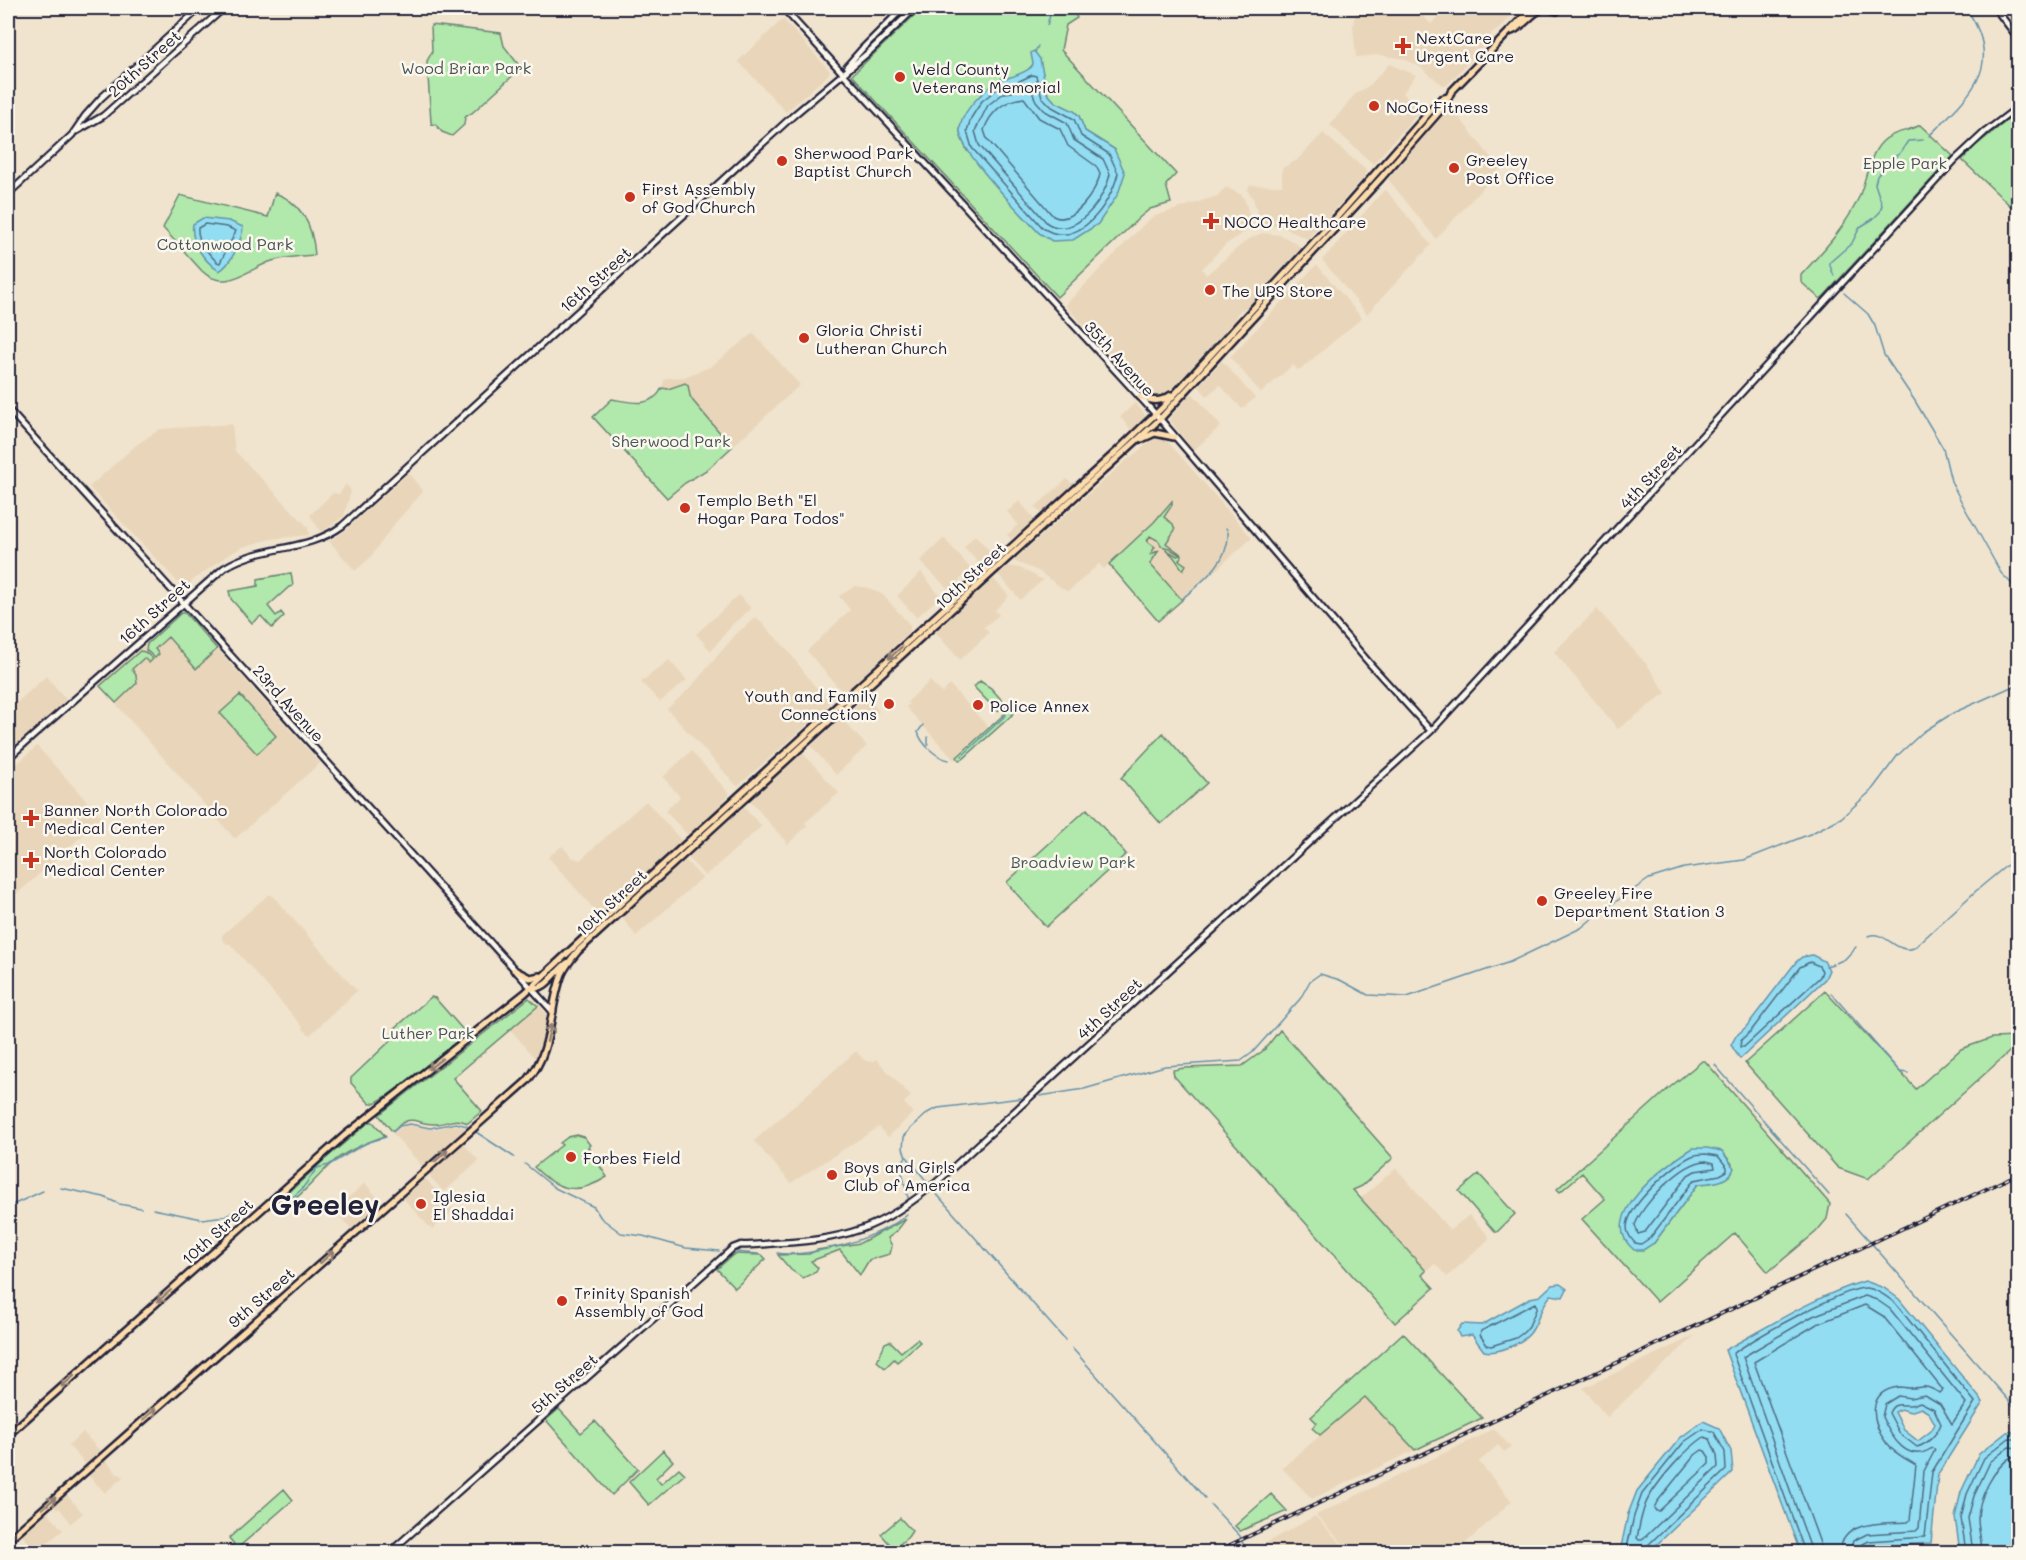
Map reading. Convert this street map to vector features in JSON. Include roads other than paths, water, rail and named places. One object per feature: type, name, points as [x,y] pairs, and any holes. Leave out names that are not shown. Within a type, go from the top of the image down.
[{"type":"main road","name":"20th Street","points":[[76,131],[85,116],[101,98],[200,8]]},
{"type":"main road","name":"20th Street","points":[[8,194],[76,131],[103,117],[224,8]]},
{"type":"main road","name":"35th Avenue","points":[[783,8],[1140,397],[1371,665],[1431,731]]},
{"type":"main road","name":"16th Street","points":[[842,73],[862,48],[903,8]]},
{"type":"main road","name":"16th Street","points":[[8,758],[215,573],[243,557],[266,550],[309,543],[341,527],[915,8]]},
{"type":"main road","name":"10th Street","points":[[532,1075],[548,1041],[563,961],[613,919],[1133,444],[1381,178],[1445,105],[1448,97],[1532,8]]},
{"type":"main road","points":[[1507,33],[1522,27],[1538,10],[1545,8],[1559,11]]},
{"type":"main road","points":[[1995,8],[2019,38]]},
{"type":"main road","name":"10th Street","points":[[8,1435],[337,1142],[508,1008],[530,988],[537,988],[548,982],[563,961],[618,906],[1079,485],[1157,417],[1177,391],[1337,217],[1441,99],[1448,97]]},
{"type":"main road","name":"4th Street","points":[[759,1244],[834,1237],[866,1228],[902,1210],[1119,1018],[1159,978],[1441,721],[1967,147],[2019,107]]},
{"type":"main road","points":[[1140,397],[1160,401],[1177,391]]},
{"type":"main road","name":"23rd Avenue","points":[[8,409],[553,1013]]},
{"type":"main road","points":[[1133,444],[1155,433],[1174,437]]},
{"type":"main road","points":[[1086,487],[1086,482],[1099,471],[1101,466]]},
{"type":"main road","points":[[1064,507],[1077,493],[1079,485]]},
{"type":"main road","points":[[992,573],[993,568],[1007,555],[1007,551]]},
{"type":"main road","points":[[967,596],[967,593],[982,579],[982,574]]},
{"type":"main road","points":[[613,919],[618,906]]},
{"type":"main road","points":[[514,970],[530,978],[536,978],[554,963],[563,961]]},
{"type":"main road","name":"9th Street","points":[[8,1540],[532,1075]]},
{"type":"main road","name":"5th Street","points":[[390,1552],[731,1250],[741,1245],[759,1244]]},
{"type":"water","points":[[1034,51],[1040,59],[1047,93],[1055,102],[1079,116],[1085,131],[1114,149],[1125,173],[1118,194],[1098,224],[1073,240],[1052,241],[1039,233],[981,169],[963,142],[960,132],[964,117],[974,101],[1001,79],[1019,74],[1032,67],[1031,53]]},
{"type":"water","points":[[203,218],[229,221],[243,227],[235,252],[219,271],[203,256],[194,238],[193,224]]},
{"type":"water","points":[[1812,955],[1824,961],[1829,970],[1825,979],[1740,1059],[1731,1045],[1736,1036],[1746,1027],[1796,962],[1802,957]]},
{"type":"water","points":[[1693,1148],[1722,1151],[1734,1168],[1732,1173],[1719,1181],[1698,1184],[1654,1243],[1643,1250],[1634,1250],[1624,1237],[1623,1223],[1628,1208],[1638,1193],[1652,1179]]},
{"type":"water","points":[[1865,1281],[1884,1288],[1899,1299],[1983,1402],[1938,1474],[1931,1543],[1869,1547],[1857,1552],[1800,1552],[1725,1350],[1794,1312]],"holes":[[[1921,1408],[1929,1413],[1935,1424],[1931,1431],[1918,1441],[1904,1430],[1895,1412],[1901,1409],[1910,1412]]]},
{"type":"water","points":[[1560,1284],[1567,1289],[1563,1297],[1551,1295],[1531,1331],[1518,1343],[1495,1351],[1484,1351],[1472,1335],[1460,1337],[1457,1331],[1462,1324],[1482,1325],[1530,1298],[1540,1296],[1552,1285]]},
{"type":"water","points":[[1703,1421],[1719,1428],[1731,1451],[1733,1472],[1649,1552],[1620,1552],[1628,1514],[1637,1491],[1680,1438]]},
{"type":"water","points":[[2007,1432],[2014,1432],[2018,1437],[2018,1552],[1960,1552],[1955,1517],[1961,1492],[1979,1454]]},
{"type":"waterway","points":[[1047,25],[1051,12],[1049,8]]},
{"type":"waterway","points":[[1929,136],[1970,92],[1983,63],[1983,47],[1978,28],[1966,8]]},
{"type":"waterway","points":[[1035,52],[1038,46]]},
{"type":"waterway","points":[[1834,276],[1829,263],[1852,243],[1860,227],[1880,212],[1882,205],[1875,184],[1877,176],[1900,153],[1908,141],[1923,140]]},
{"type":"waterway","points":[[1844,293],[1868,314],[1875,326],[1884,355],[1943,448],[1951,481],[1962,503],[2001,573],[2018,590]]},
{"type":"waterway","points":[[1182,599],[1219,562],[1224,553],[1228,532]]},
{"type":"waterway","points":[[1040,1096],[1084,1089],[1165,1066],[1241,1061],[1252,1053],[1300,999],[1310,981],[1320,974],[1340,980],[1368,995],[1407,997],[1510,962],[1581,928],[1649,879],[1684,868],[1744,860],[1810,834],[1841,818],[1871,791],[1898,755],[1923,732],[1953,713],[2018,684]]},
{"type":"waterway","points":[[962,756],[1006,715],[1005,712]]},
{"type":"waterway","points":[[923,725],[918,732],[922,741],[935,753],[949,760]]},
{"type":"waterway","points":[[928,737],[928,745]]},
{"type":"waterway","points":[[1868,936],[1880,936],[1902,948],[1914,948],[2018,856]]},
{"type":"waterway","points":[[1836,963],[1845,959],[1856,947]]},
{"type":"waterway","points":[[1826,966],[1833,964]]},
{"type":"waterway","points":[[1831,993],[1900,1072],[1908,1073]]},
{"type":"waterway","points":[[1715,1065],[1829,1195]]},
{"type":"waterway","points":[[908,1198],[900,1164],[906,1157],[903,1148],[904,1137],[929,1112],[938,1108],[1022,1098]]},
{"type":"waterway","points":[[393,1132],[400,1126],[410,1124],[430,1128],[456,1123],[467,1126]]},
{"type":"waterway","points":[[476,1132],[514,1157]]},
{"type":"waterway","points":[[276,1206],[302,1189],[317,1168],[329,1165],[366,1143],[386,1137]]},
{"type":"waterway","points":[[907,1157],[928,1183]]},
{"type":"waterway","points":[[525,1164],[555,1188],[594,1207],[601,1218],[621,1233],[643,1236],[686,1248],[719,1251]]},
{"type":"waterway","points":[[61,1188],[141,1208]]},
{"type":"waterway","points":[[8,1207],[43,1191]]},
{"type":"waterway","points":[[934,1191],[1065,1340]]},
{"type":"waterway","points":[[153,1209],[202,1219],[225,1216],[242,1208]]},
{"type":"waterway","points":[[777,1253],[807,1253],[845,1244],[881,1231],[907,1214]]},
{"type":"waterway","points":[[1846,1214],[2018,1411]]},
{"type":"waterway","points":[[736,1252],[758,1254]]},
{"type":"waterway","points":[[1072,1348],[1205,1498]]},
{"type":"waterway","points":[[1211,1505],[1240,1536],[1246,1552]]},
{"type":"railway","points":[[1215,1552],[2018,1174]]},
{"type":"place","name":"NextCare Urgent Care","points":[[1403,46]]},
{"type":"place","name":"Weld County Veterans Memorial","points":[[900,77]]},
{"type":"place","name":"NoCo Fitness","points":[[1374,106]]},
{"type":"place","name":"Sherwood Park Baptist Church","points":[[782,161]]},
{"type":"place","name":"Greeley Post Office","points":[[1454,168]]},
{"type":"place","name":"First Assembly of God Church","points":[[630,197]]},
{"type":"place","name":"NOCO Healthcare","points":[[1211,221]]},
{"type":"place","name":"The UPS Store","points":[[1210,290]]},
{"type":"place","name":"Gloria Christi Lutheran Church","points":[[804,338]]},
{"type":"place","name":"Templo Beth \"El Hogar Para Todos\"","points":[[685,508]]},
{"type":"place","name":"Youth and Family Connections","points":[[889,704]]},
{"type":"place","name":"Police Annex","points":[[978,705]]},
{"type":"place","name":"Banner North Colorado Medical Center","points":[[31,818]]},
{"type":"place","name":"North Colorado Medical Center","points":[[31,860]]},
{"type":"place","name":"Greeley Fire Department Station 3","points":[[1542,901]]},
{"type":"place","name":"Forbes Field","points":[[571,1157]]},
{"type":"place","name":"Boys and Girls Club of America","points":[[832,1175]]},
{"type":"place","name":"Iglesia El Shaddai","points":[[421,1204]]},
{"type":"place","name":"Trinity Spanish Assembly of God","points":[[562,1301]]},
{"type":"district","name":"Greeley","points":[[325,1204]]},
{"type":"park label","name":"Wood Briar Park","points":[[466,67]]},
{"type":"park label","name":"Epple Park","points":[[1905,162]]},
{"type":"park label","name":"Cottonwood Park","points":[[225,243]]},
{"type":"park label","name":"Sherwood Park","points":[[671,440]]},
{"type":"park label","name":"Broadview Park","points":[[1073,861]]},
{"type":"park label","name":"Luther Park","points":[[428,1032]]}]
